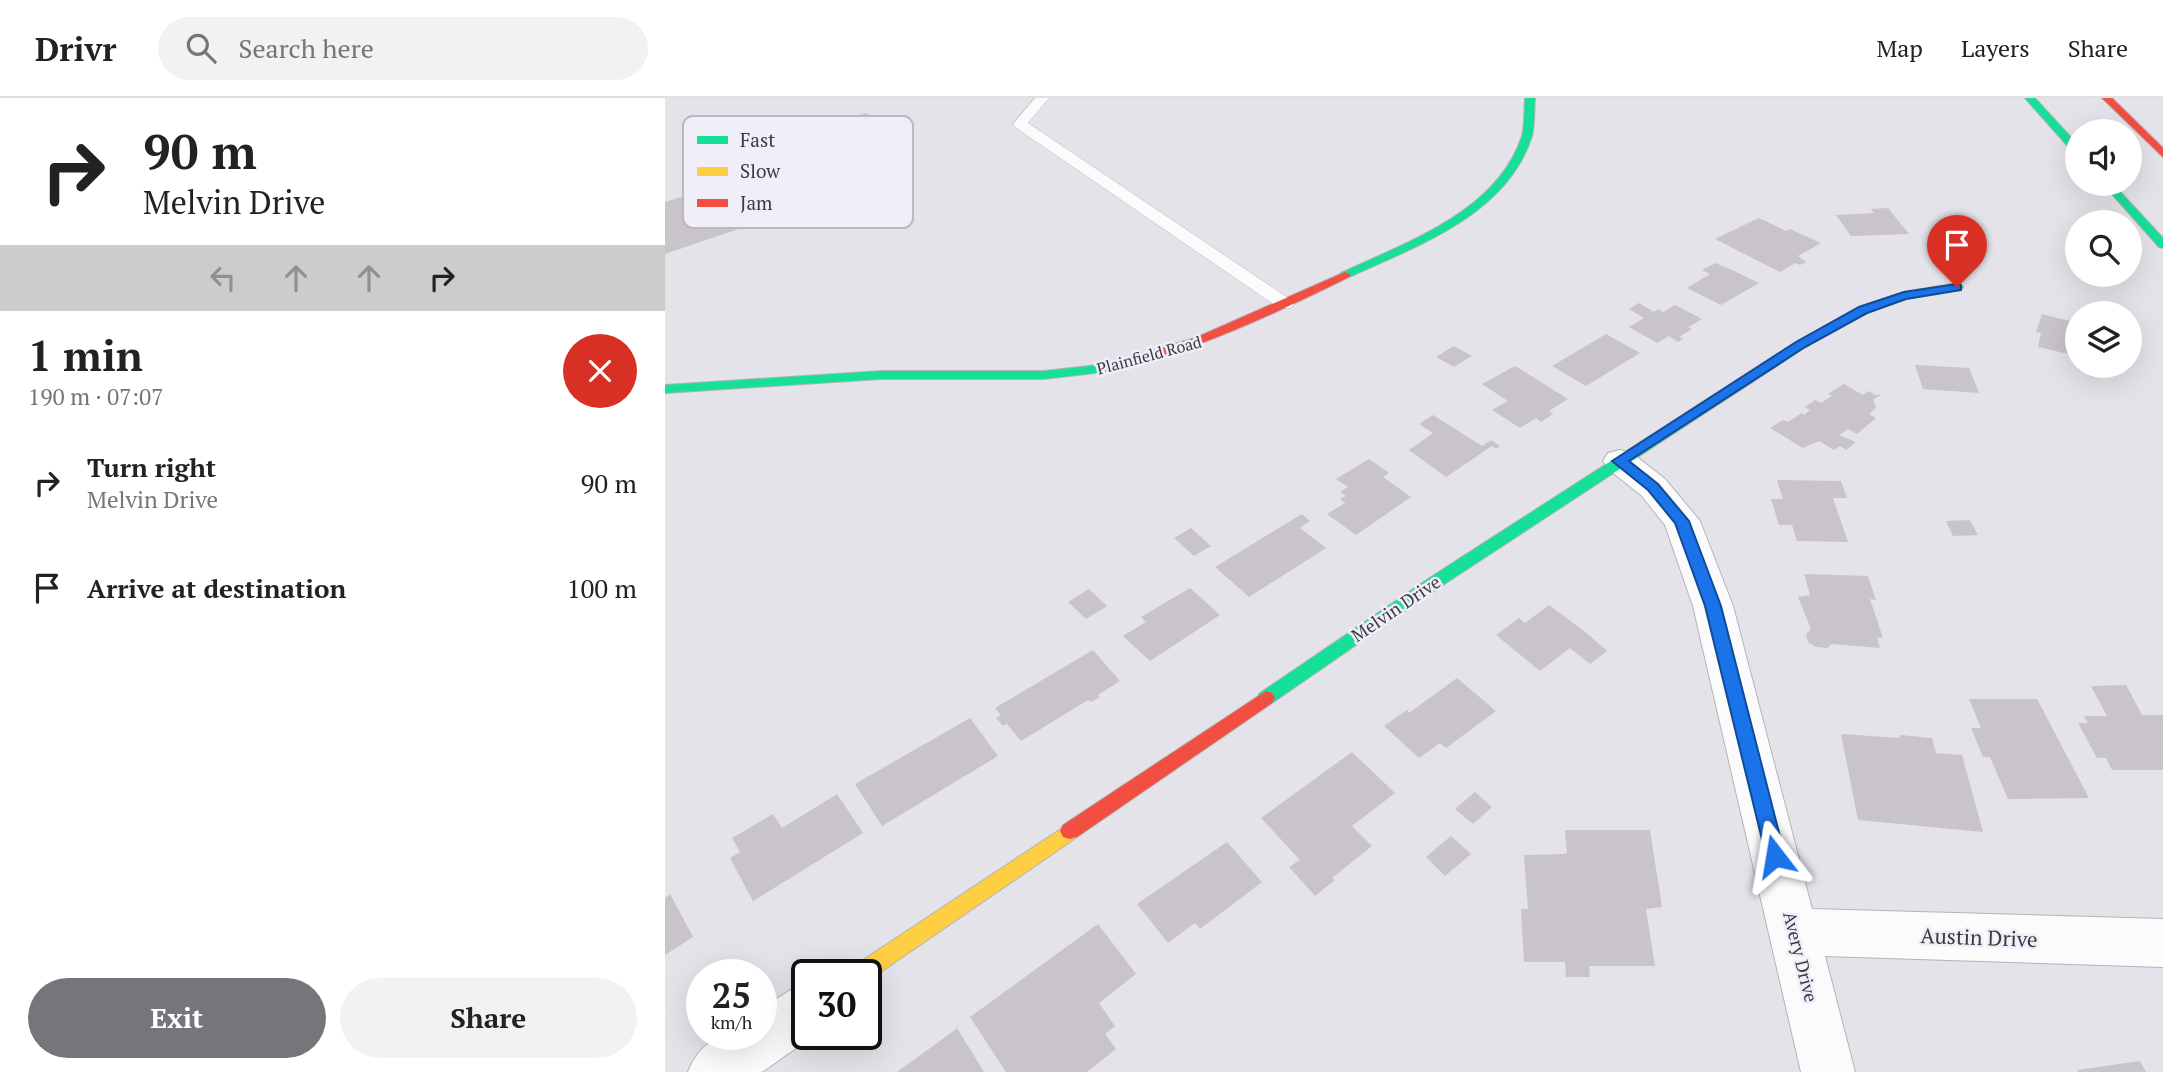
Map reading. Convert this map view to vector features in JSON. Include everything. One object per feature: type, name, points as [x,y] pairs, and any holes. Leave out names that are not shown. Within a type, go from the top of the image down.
[{"type":"main road","name":"Plainfield Road","points":[[665,389],[883,375],[991,377],[1098,370],[1177,351],[1218,336],[1285,304],[1447,224],[1476,205],[1508,174],[1523,146],[1530,121],[1530,98]]},
{"type":"main road","points":[[2030,98],[2065,137]]},
{"type":"main road","points":[[2107,98],[2163,154]]},
{"type":"main road","points":[[2119,196],[2163,245]]},
{"type":"main road","name":"Melvin Drive","points":[[881,959],[1440,579],[1800,345],[1863,310],[1904,296],[1957,287]]},
{"type":"street","name":"Avery Drive","points":[[1620,461],[1653,487],[1682,521],[1713,606],[1828,1072]]},
{"type":"street","name":"Austin Drive","points":[[1794,932],[2163,943]]},
{"type":"street","points":[[715,1072],[791,1020]]},
{"type":"lane","points":[[1042,98],[1020,124],[1285,304]]},
{"type":"building","points":[[683,196],[683,228],[741,228],[665,254],[665,202]]},
{"type":"building","points":[[1888,208],[1909,234],[1851,236],[1836,215],[1874,213],[1871,209]]},
{"type":"building","points":[[1759,218],[1821,243],[1798,256],[1806,262],[1800,265],[1795,263],[1780,272],[1715,239]]},
{"type":"building","points":[[1715,263],[1759,283],[1721,305],[1687,288],[1710,274],[1702,270]]},
{"type":"building","points":[[1639,303],[1654,312],[1658,309],[1663,312],[1675,305],[1702,319],[1688,327],[1692,329],[1679,337],[1683,339],[1678,342],[1669,336],[1657,343],[1629,327],[1644,318],[1629,309]]},
{"type":"building","points":[[2042,314],[2065,320],[2065,353],[2038,347],[2041,333],[2036,332]]},
{"type":"building","points":[[1606,334],[1640,353],[1586,386],[1552,366]]},
{"type":"building","points":[[1454,346],[1472,356],[1454,367],[1436,357]]},
{"type":"building","points":[[1915,365],[1969,368],[1979,393],[1923,389]]},
{"type":"building","points":[[1515,366],[1568,399],[1549,411],[1553,414],[1541,422],[1536,418],[1520,428],[1492,410],[1508,401],[1482,384]]},
{"type":"building","points":[[1844,384],[1863,395],[1869,391],[1875,395],[1882,394],[1873,400],[1876,408],[1869,414],[1876,418],[1857,434],[1848,429],[1839,435],[1856,442],[1846,450],[1840,446],[1834,450],[1819,441],[1803,448],[1770,428],[1783,420],[1788,422],[1802,413],[1804,415],[1810,410],[1805,407],[1815,400],[1821,403],[1832,396],[1828,394]]},
{"type":"building","points":[[1433,415],[1482,446],[1491,440],[1500,446],[1496,449],[1492,446],[1446,477],[1409,450],[1433,433],[1419,424]]},
{"type":"building","points":[[1369,459],[1389,473],[1383,477],[1411,497],[1356,535],[1327,514],[1345,503],[1340,499],[1346,496],[1340,492],[1348,487],[1336,479]]},
{"type":"building","points":[[1777,480],[1841,481],[1847,498],[1833,498],[1848,542],[1797,541],[1792,525],[1779,525],[1771,499],[1783,499]]},
{"type":"building","points":[[1302,514],[1310,521],[1300,528],[1326,548],[1249,597],[1215,567]]},
{"type":"building","points":[[1970,520],[1978,535],[1953,536],[1946,521]]},
{"type":"building","points":[[1191,528],[1211,546],[1194,556],[1174,538]]},
{"type":"building","points":[[1804,574],[1868,576],[1876,600],[1870,599],[1883,638],[1877,637],[1880,648],[1832,644],[1827,648],[1816,647],[1808,642],[1806,634],[1811,629],[1798,597],[1810,595]]},
{"type":"building","points":[[1190,588],[1220,615],[1150,661],[1123,636],[1146,622],[1141,617]]},
{"type":"building","points":[[1089,589],[1107,606],[1086,619],[1068,602]]},
{"type":"building","points":[[1549,605],[1607,651],[1590,664],[1570,648],[1540,671],[1496,635],[1519,618],[1525,623]]},
{"type":"building","points":[[1093,650],[1120,681],[1098,695],[1100,697],[1091,702],[1088,700],[1021,741],[1007,724],[1003,726],[996,718],[1001,715],[995,708]]},
{"type":"building","points":[[1457,678],[1496,711],[1446,748],[1440,743],[1419,758],[1384,726],[1407,710],[1409,713]]},
{"type":"building","points":[[2126,685],[2142,715],[2163,715],[2163,770],[2112,770],[2106,758],[2097,758],[2078,723],[2088,723],[2084,716],[2107,716],[2091,686]]},
{"type":"building","points":[[1969,699],[2037,699],[2089,798],[2008,799],[1990,757],[1983,757],[1971,728],[1981,728]]},
{"type":"building","points":[[970,718],[998,756],[882,826],[855,784]]},
{"type":"building","points":[[1841,734],[1932,738],[1936,753],[1962,755],[1983,832],[1858,820]]},
{"type":"building","points":[[1352,752],[1395,793],[1352,826],[1372,846],[1332,878],[1335,880],[1315,896],[1289,867],[1300,860],[1261,818]]},
{"type":"building","points":[[1475,792],[1492,807],[1473,824],[1455,809]]},
{"type":"building","points":[[837,794],[863,833],[753,901],[730,858],[740,852],[732,838],[773,814],[782,828]]},
{"type":"building","points":[[1565,830],[1650,830],[1662,907],[1646,909],[1655,966],[1589,966],[1590,977],[1566,977],[1565,962],[1524,962],[1521,909],[1528,909],[1524,855],[1567,853]]},
{"type":"building","points":[[1451,836],[1471,854],[1445,876],[1426,857]]},
{"type":"building","points":[[1227,842],[1262,882],[1200,929],[1195,923],[1168,943],[1137,904]]},
{"type":"building","points":[[670,894],[693,937],[665,955],[665,898]]},
{"type":"building","points":[[1098,924],[1136,974],[1099,1003],[1115,1026],[1105,1034],[1116,1049],[1087,1072],[1006,1072],[970,1017]]},
{"type":"building","points":[[957,1028],[984,1072],[897,1072],[955,1030]]},
{"type":"building","points":[[2140,1061],[2146,1072],[2078,1072],[2078,1070]]},
{"type":"traffic: fast","points":[[1345,275],[1438,230],[1495,189],[1515,164],[1528,133],[1530,98]]},
{"type":"traffic: fast","points":[[2030,98],[2065,137]]},
{"type":"traffic: fast","points":[[2119,196],[2163,245]]},
{"type":"traffic: fast","points":[[1266,698],[1440,579],[1800,345],[1863,310],[1904,296],[1957,287]]},
{"type":"traffic: fast","points":[[665,389],[881,375],[1044,375],[1107,368]]},
{"type":"traffic: slow","points":[[882,959],[1070,831]]},
{"type":"traffic: jam","points":[[2107,98],[2163,154]]},
{"type":"traffic: jam","points":[[1107,368],[1169,352],[1199,341],[1258,317],[1345,275]]},
{"type":"traffic: jam","points":[[1070,831],[1266,698]]},
{"type":"route","points":[[1775,856],[1713,606],[1682,521],[1653,487],[1620,461],[1800,345],[1863,310],[1904,296],[1957,287]]}]
